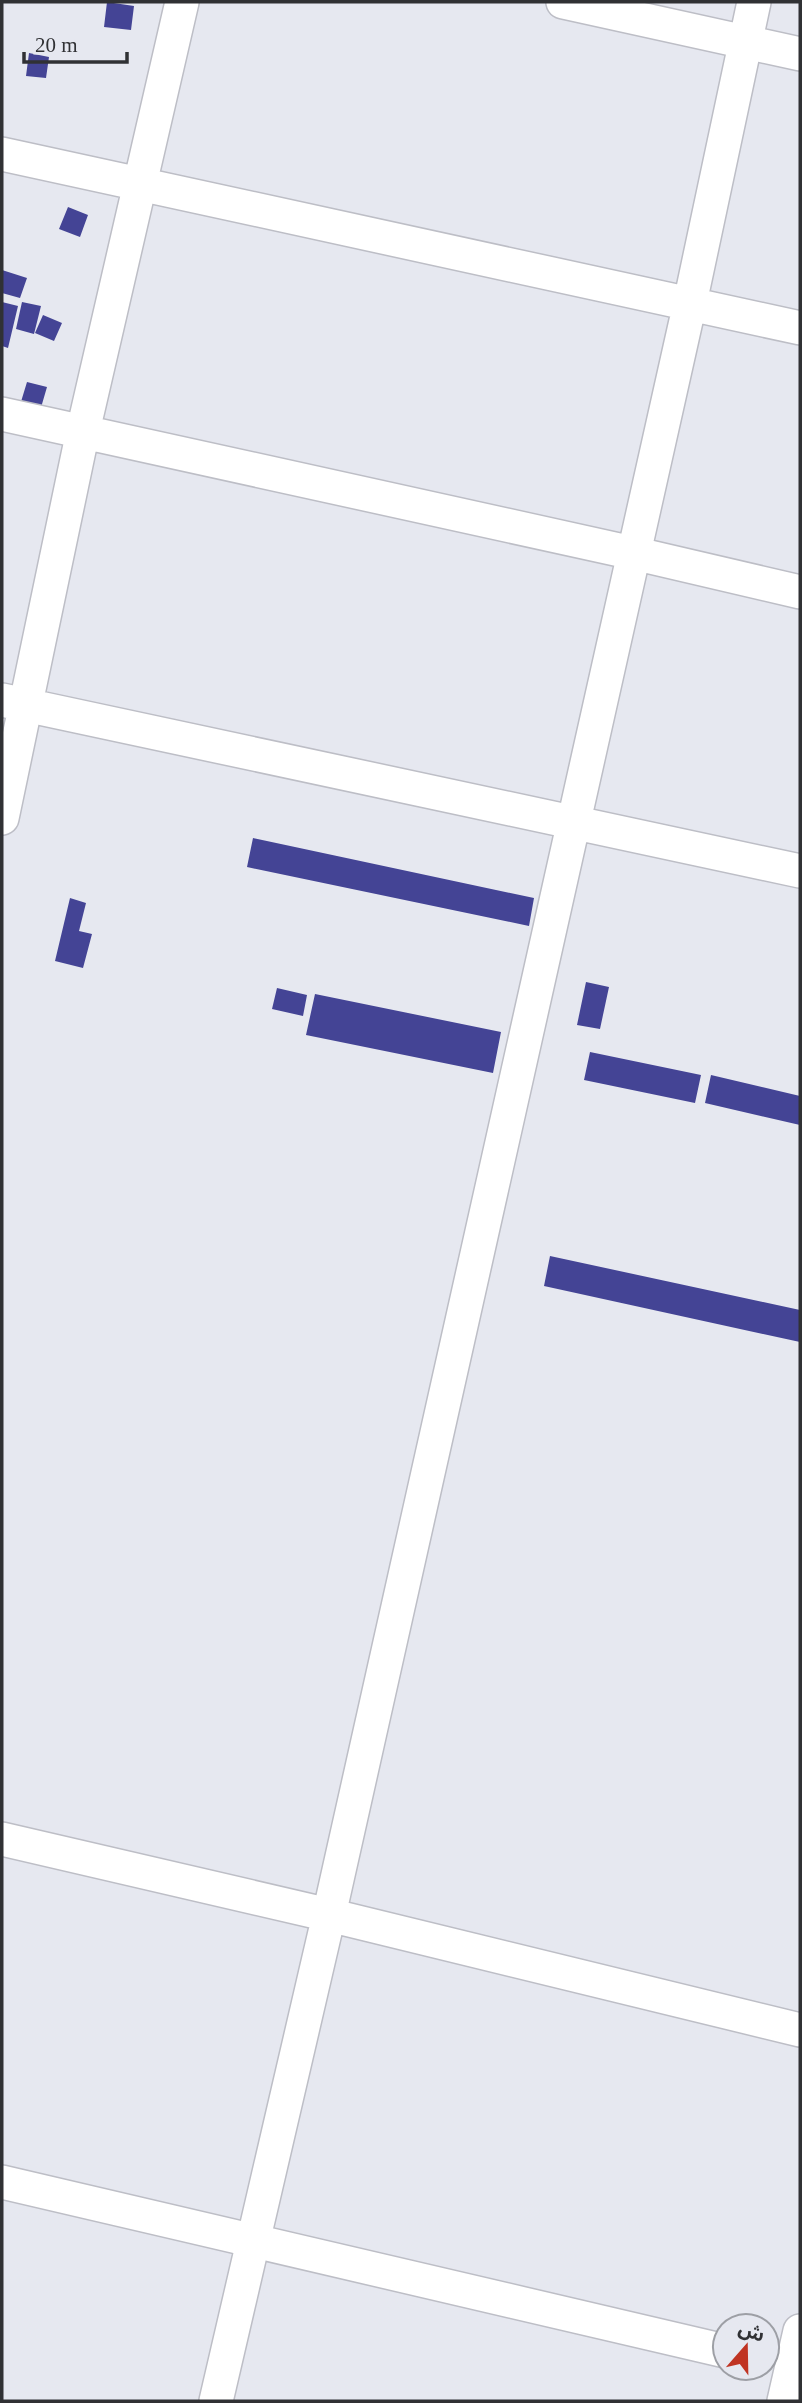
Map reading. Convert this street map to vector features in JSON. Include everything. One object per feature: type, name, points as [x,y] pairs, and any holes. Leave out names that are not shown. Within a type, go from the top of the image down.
[{"type":"street","points":[[2,818],[14,702],[83,431],[183,2]]},
{"type":"street","points":[[563,2],[800,54]]},
{"type":"street","points":[[216,2401],[329,1915],[690,303],[754,2]]},
{"type":"street","points":[[2,154],[800,328]]},
{"type":"street","points":[[2,414],[633,552],[800,592]]},
{"type":"street","points":[[14,702],[800,871]]},
{"type":"street","points":[[2,1839],[329,1915],[800,2030]]},
{"type":"street","points":[[2,2182],[711,2348]]},
{"type":"street","points":[[784,2401],[786,2365],[800,2331]]},
{"type":"building","points":[[107,2],[134,6],[131,30],[104,27]]},
{"type":"building","points":[[29,53],[49,57],[46,78],[26,76]]},
{"type":"building","points":[[68,207],[88,215],[80,237],[59,229]]},
{"type":"building","points":[[2,270],[27,278],[20,298],[2,293]]},
{"type":"building","points":[[2,302],[18,306],[8,348],[2,346]]},
{"type":"building","points":[[22,302],[41,306],[34,334],[16,329]]},
{"type":"building","points":[[43,315],[62,323],[54,341],[35,333]]},
{"type":"building","points":[[27,382],[47,387],[40,411],[20,405]]},
{"type":"building","points":[[253,838],[534,898],[529,926],[247,867]]},
{"type":"building","points":[[70,898],[86,903],[79,931],[92,934],[83,968],[55,961]]},
{"type":"building","points":[[586,982],[609,987],[600,1029],[577,1025]]},
{"type":"building","points":[[277,988],[307,995],[303,1016],[272,1009]]},
{"type":"building","points":[[315,994],[501,1032],[493,1073],[306,1035]]},
{"type":"building","points":[[590,1052],[701,1075],[695,1103],[584,1080]]},
{"type":"building","points":[[711,1075],[800,1096],[800,1125],[705,1103]]},
{"type":"building","points":[[550,1256],[800,1310],[800,1342],[544,1286]]}]
